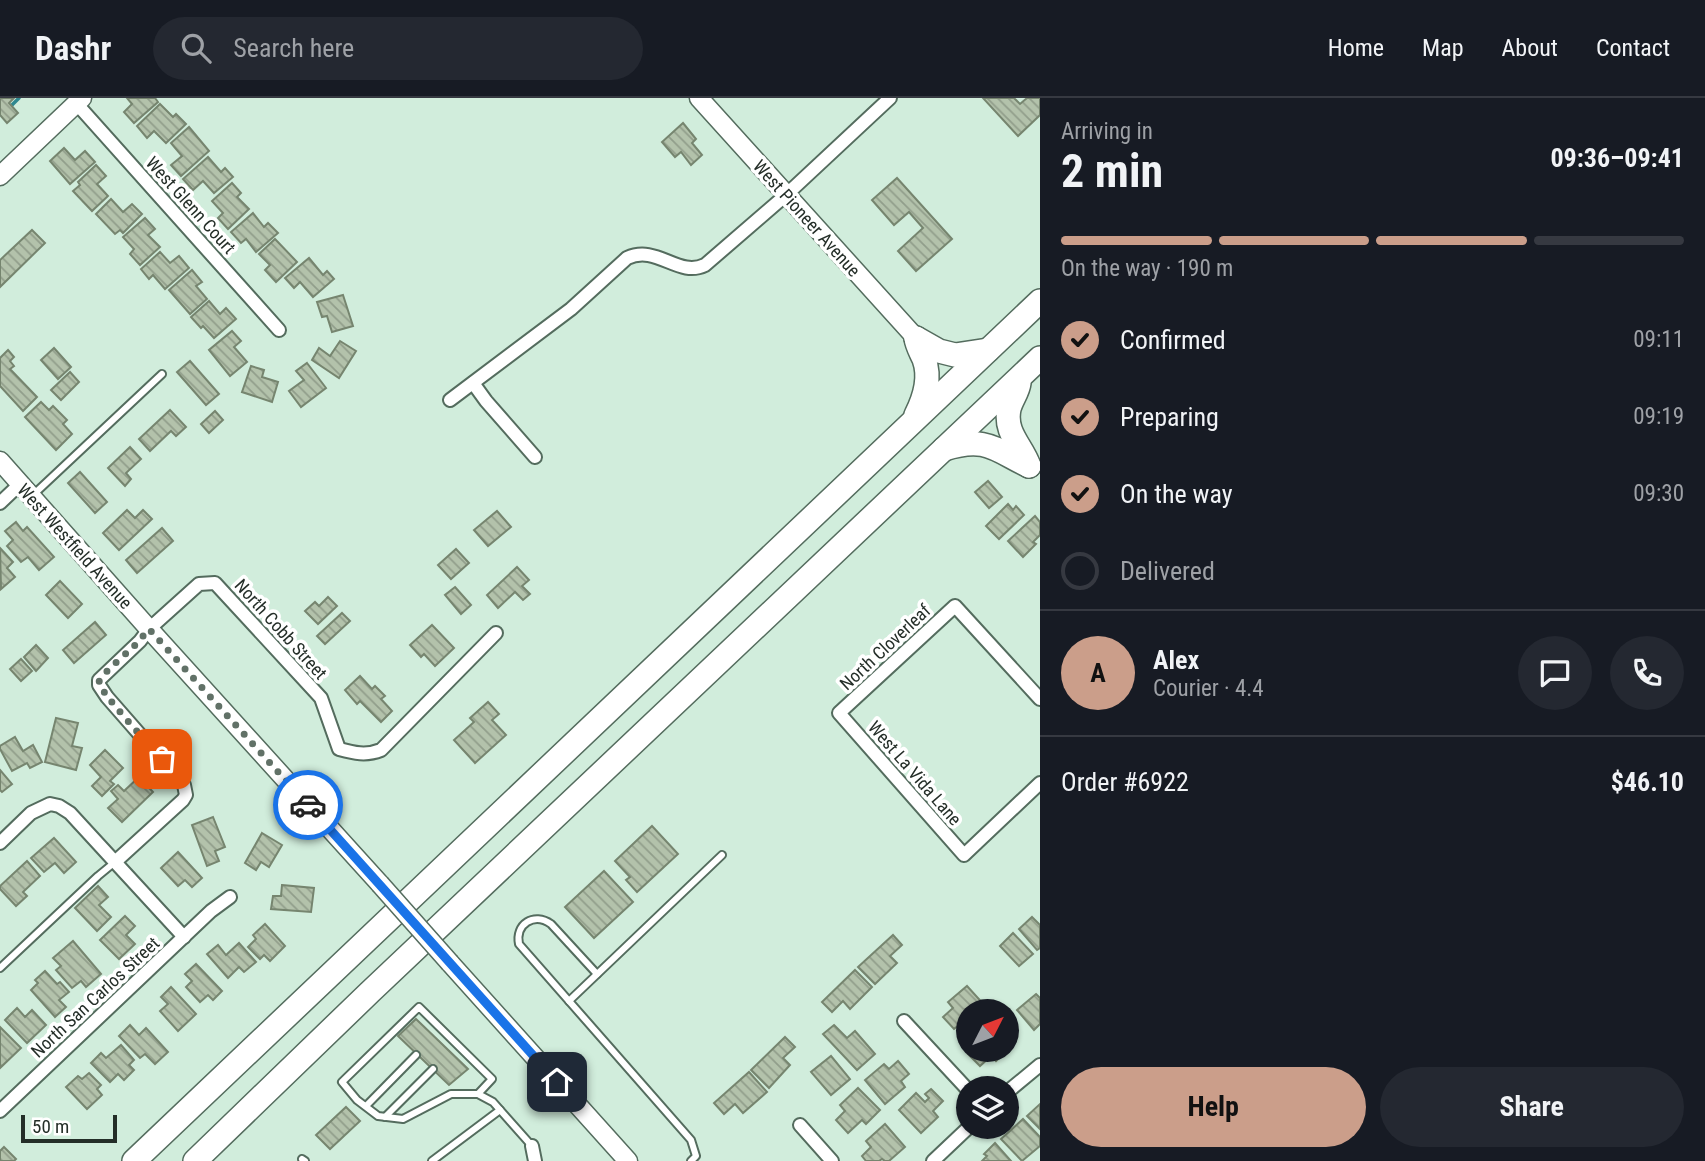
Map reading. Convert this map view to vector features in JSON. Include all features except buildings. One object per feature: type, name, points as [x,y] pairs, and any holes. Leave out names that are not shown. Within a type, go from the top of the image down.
[{"type":"highway","points":[[134,1160],[1040,301]]},
{"type":"highway","points":[[916,338],[930,348],[946,354],[988,350]]},
{"type":"highway","points":[[913,422],[923,402],[928,377],[916,338]]},
{"type":"highway","points":[[195,1161],[1040,358]]},
{"type":"highway","points":[[1020,377],[1018,389],[1009,408],[1009,425],[1014,440],[1035,472]]},
{"type":"highway","points":[[944,450],[968,443],[989,445],[1035,472]]},
{"type":"street","name":"West Pioneer Avenue","points":[[699,98],[916,338]]},
{"type":"street","points":[[450,400],[563,316],[627,258],[637,253],[688,268],[698,269],[705,265],[786,195],[890,98]]},
{"type":"street","points":[[0,176],[79,101]]},
{"type":"street","name":"West Glenn Court","points":[[79,101],[279,330]]},
{"type":"street","points":[[473,383],[536,457]]},
{"type":"street","name":"West Westfield Avenue","points":[[0,461],[628,1161]]},
{"type":"street","points":[[0,503],[26,490]]},
{"type":"street","name":"North Cobb Street","points":[[115,862],[183,800],[186,794],[184,785],[107,697],[99,685],[99,680],[149,629],[199,584],[215,583],[321,698],[339,749],[360,754],[381,750],[496,633]]},
{"type":"street","name":"North Cloverleaf","points":[[839,713],[956,606],[1037,690]]},
{"type":"street","name":"West La Vida Lane","points":[[839,713],[964,855],[1040,783]]},
{"type":"street","points":[[0,843],[31,814],[50,804],[70,813],[115,862]]},
{"type":"street","name":"North San Carlos Street","points":[[115,862],[184,937]]},
{"type":"street","name":"North San Carlos Street","points":[[0,1111],[211,911],[230,897]]},
{"type":"street","points":[[904,1021],[956,1077]]},
{"type":"street","points":[[1019,1082],[1040,1065]]},
{"type":"street","points":[[800,1125],[832,1161]]},
{"type":"street","points":[[933,1161],[956,1139]]},
{"type":"street","points":[[532,1146],[535,1161]]},
{"type":"lane","points":[[26,490],[162,374]]},
{"type":"lane","points":[[569,1000],[722,855]]},
{"type":"lane","points":[[0,968],[115,862]]},
{"type":"lane","points":[[597,974],[551,924],[538,918],[521,928],[518,934],[519,944],[691,1140],[696,1156],[691,1161]]},
{"type":"lane","points":[[478,1094],[492,1079],[419,1007],[342,1082],[357,1100],[378,1116],[403,1119],[451,1094],[478,1094],[493,1102],[532,1146]]},
{"type":"lane","points":[[435,1036],[442,1029]]},
{"type":"lane","points":[[451,1052],[458,1045]]},
{"type":"lane","points":[[366,1106],[416,1055]]},
{"type":"lane","points":[[385,1117],[433,1069]]},
{"type":"lane","points":[[432,1161],[500,1110]]},
{"type":"waterway","points":[[8,109],[19,98]]},
{"type":"way so far","points":[[162,759],[99,685],[99,680],[105,673],[140,641],[149,629],[308,805]]},
{"type":"route","points":[[308,805],[557,1082]]}]
